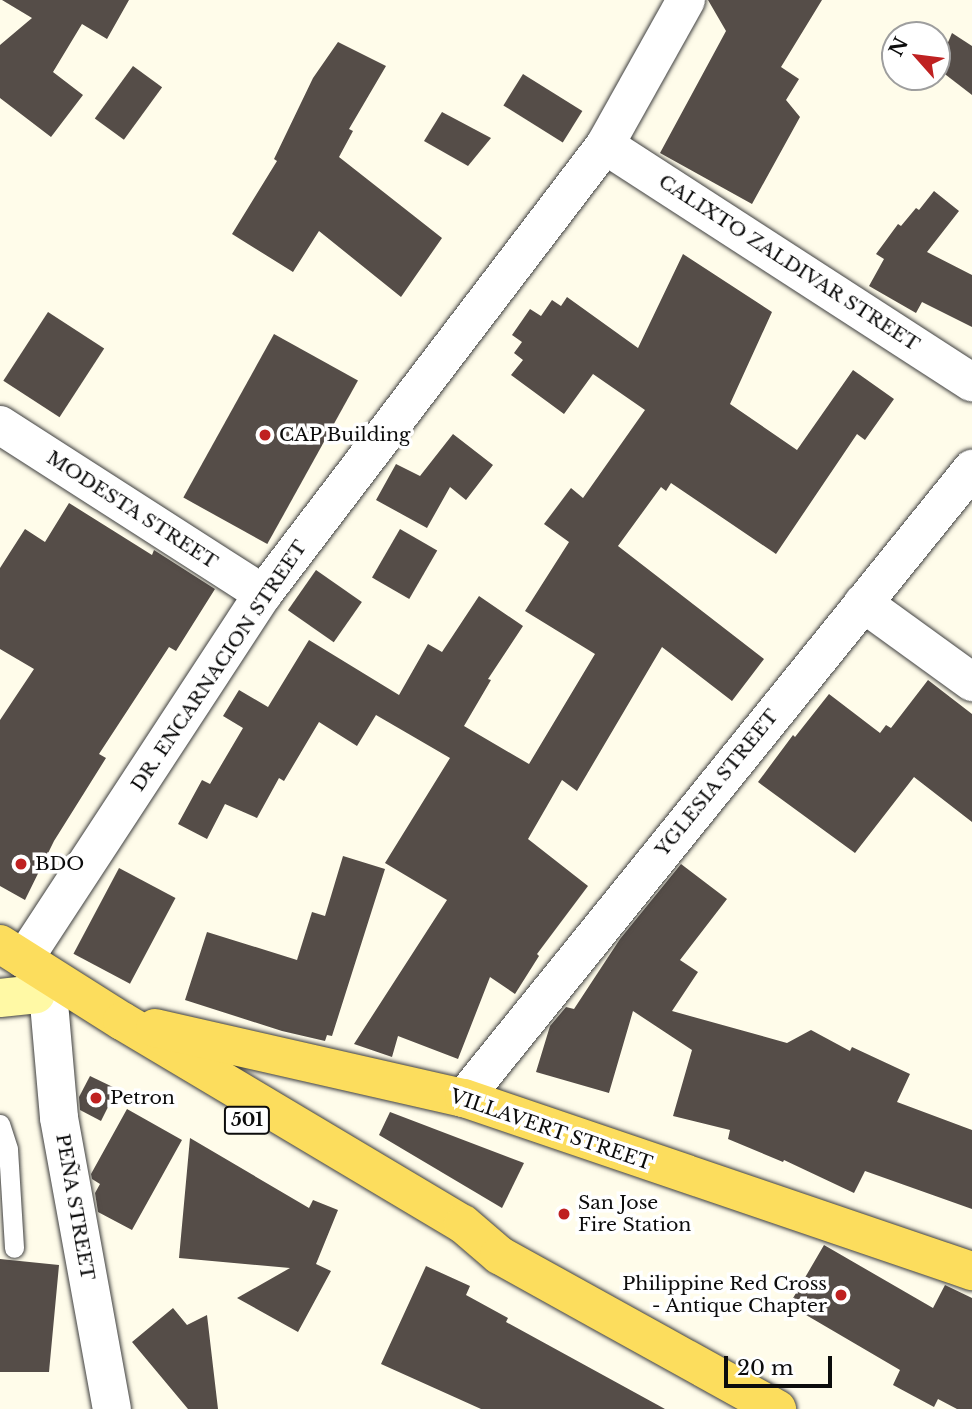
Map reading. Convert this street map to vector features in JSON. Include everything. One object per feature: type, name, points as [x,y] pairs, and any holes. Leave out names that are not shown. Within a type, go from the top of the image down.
[{"type":"main road","name":"501","points":[[18,978],[122,1021],[463,1224],[499,1255],[777,1409]]},
{"type":"main road","name":"501","points":[[18,978],[447,1241],[499,1255]]},
{"type":"main road","name":"VILLAVERT STREET","points":[[122,1021],[464,1098],[972,1271]]},
{"type":"street","name":"DR. ENCARNACION STREET","points":[[18,978],[263,594],[605,145],[682,2]]},
{"type":"street","name":"CALIXTO ZALDIVAR STREET","points":[[605,145],[972,382]]},
{"type":"street","name":"MODESTA STREET","points":[[0,425],[263,594]]},
{"type":"street","name":"YGLESIA STREET","points":[[464,1098],[972,469]]},
{"type":"street","points":[[863,603],[972,682]]},
{"type":"street","name":"PEÑA STREET","points":[[18,978],[59,1118],[112,1409]]},
{"type":"lane","points":[[0,1124],[8,1149],[14,1248]]},
{"type":"building","points":[[2,0],[129,0],[107,39],[82,24],[53,72],[83,95],[51,137],[0,98],[0,45],[32,18]]},
{"type":"building","points":[[708,0],[822,0],[781,67],[799,79],[786,100],[800,117],[752,204],[660,153],[726,31]]},
{"type":"building","points":[[952,33],[972,46],[972,95],[951,79]]},
{"type":"building","points":[[338,42],[386,66],[349,129],[353,131],[339,157],[442,238],[401,297],[319,231],[293,272],[232,234],[277,161],[274,159],[313,78]]},
{"type":"building","points":[[133,66],[162,87],[124,140],[95,119]]},
{"type":"building","points":[[523,74],[582,111],[563,142],[503,105]]},
{"type":"building","points":[[442,112],[491,138],[468,166],[424,141]]},
{"type":"building","points":[[934,191],[959,211],[927,252],[972,275],[972,327],[922,302],[916,313],[869,286],[884,259],[876,254],[898,224],[901,226],[916,208],[919,210]]},
{"type":"building","points":[[683,254],[772,312],[730,404],[797,450],[853,370],[894,399],[865,440],[857,434],[776,554],[671,483],[666,491],[661,487],[618,546],[764,659],[732,701],[662,647],[577,791],[562,780],[528,839],[588,886],[537,954],[539,956],[515,994],[490,977],[458,1059],[398,1036],[392,1057],[354,1044],[447,900],[385,863],[450,758],[376,715],[357,746],[319,722],[284,781],[279,778],[257,818],[225,804],[207,839],[178,824],[202,780],[210,784],[243,728],[223,716],[239,690],[268,707],[309,640],[399,695],[428,644],[442,652],[479,596],[523,626],[488,679],[491,680],[464,726],[529,764],[595,654],[525,611],[569,542],[544,524],[571,488],[583,498],[645,410],[593,374],[564,414],[511,375],[523,360],[514,353],[522,342],[512,335],[530,309],[541,316],[552,300],[561,306],[567,297],[638,348]]},
{"type":"building","points":[[48,312],[104,348],[60,417],[3,381]]},
{"type":"building","name":"CAP Building","points":[[274,334],[358,381],[267,544],[183,498]]},
{"type":"building","points":[[453,434],[493,465],[466,500],[450,487],[427,528],[376,500],[396,464],[420,476]]},
{"type":"building","points":[[69,503],[152,555],[154,550],[215,589],[176,651],[169,647],[99,754],[106,758],[54,841],[25,900],[0,886],[0,720],[34,669],[0,649],[0,568],[25,529],[45,542]]},
{"type":"building","points":[[400,529],[437,550],[409,599],[372,577]]},
{"type":"building","points":[[316,570],[362,602],[334,642],[288,610]]},
{"type":"building","points":[[928,680],[972,714],[972,822],[914,777],[855,853],[758,782],[793,735],[795,737],[829,694],[880,733],[886,725],[891,728]]},
{"type":"building","points":[[343,856],[385,869],[332,1036],[327,1035],[325,1041],[282,1031],[185,1000],[207,932],[297,960],[312,912],[325,916]]},
{"type":"building","points":[[681,864],[727,899],[680,960],[698,972],[672,1011],[787,1043],[811,1030],[850,1051],[852,1047],[910,1074],[897,1102],[972,1130],[972,1209],[865,1171],[854,1193],[784,1160],[783,1162],[728,1139],[730,1130],[673,1116],[692,1050],[633,1011],[609,1093],[536,1072],[550,1026],[566,1007],[574,1009],[620,939]]},
{"type":"building","points":[[119,868],[176,898],[130,984],[73,954]]},
{"type":"building","name":"Petron","points":[[90,1076],[117,1089],[101,1121],[80,1110],[79,1097]]},
{"type":"building","points":[[127,1109],[182,1140],[132,1230],[98,1212],[95,1193],[100,1184],[92,1179],[91,1174]]},
{"type":"building","points":[[390,1112],[524,1163],[502,1208],[379,1135]]},
{"type":"building","points":[[190,1138],[309,1208],[313,1200],[338,1210],[316,1264],[331,1271],[298,1332],[237,1298],[290,1268],[179,1258]]},
{"type":"building","points":[[824,1245],[933,1308],[945,1285],[972,1298],[972,1409],[957,1409],[938,1399],[934,1407],[893,1385],[900,1370],[789,1305]]},
{"type":"building","points":[[0,1259],[59,1265],[49,1372],[0,1372]]},
{"type":"building","points":[[426,1266],[470,1286],[466,1295],[508,1318],[506,1322],[665,1409],[481,1409],[381,1364]]},
{"type":"building","points":[[173,1308],[187,1325],[207,1315],[218,1409],[188,1409],[132,1342]]},
{"type":"place","name":"CAP Building","points":[[265,435]]},
{"type":"place","name":"BDO","points":[[21,864]]},
{"type":"place","name":"Petron","points":[[96,1098]]},
{"type":"place","name":"San Jose Fire Station","points":[[564,1214]]},
{"type":"place","name":"Philippine Red Cross - Antique Chapter","points":[[841,1295]]}]
